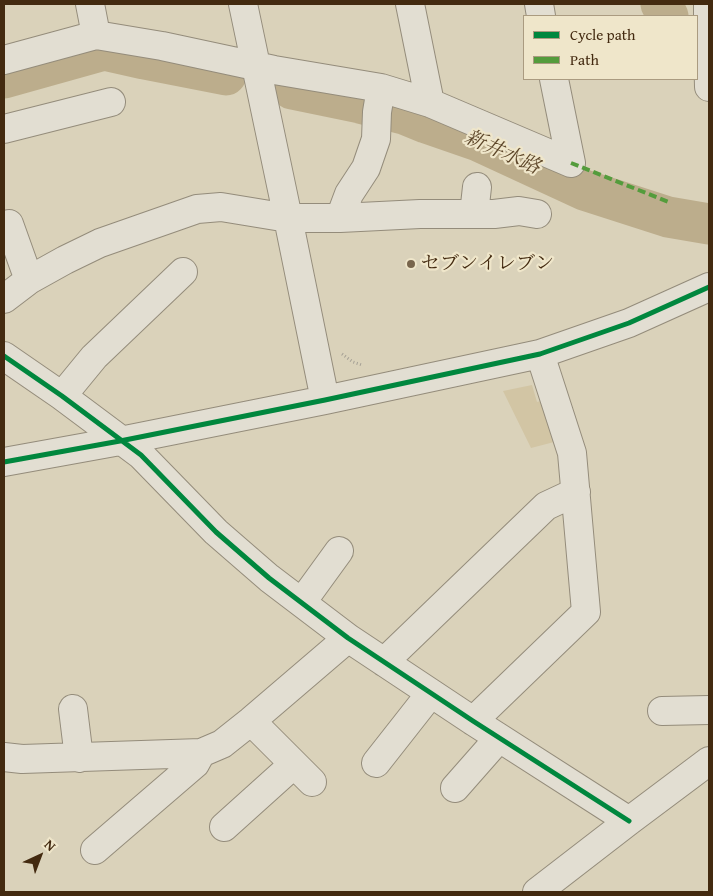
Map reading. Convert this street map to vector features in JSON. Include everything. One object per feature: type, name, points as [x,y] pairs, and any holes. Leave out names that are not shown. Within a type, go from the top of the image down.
[{"type":"street","points":[[90,4],[96,35]]},
{"type":"street","points":[[243,4],[326,400]]},
{"type":"street","points":[[410,4],[430,103]]},
{"type":"street","points":[[708,4],[709,87]]},
{"type":"street","points":[[4,60],[96,35],[162,46],[256,66],[381,88],[430,103],[571,163],[554,80]]},
{"type":"street","points":[[340,218],[348,194],[366,168],[376,139],[377,112],[381,88]]},
{"type":"street","points":[[4,129],[111,102]]},
{"type":"street","points":[[474,214],[477,187]]},
{"type":"street","points":[[4,299],[29,280],[100,243],[197,209],[221,207],[288,218],[494,214],[519,211],[537,214]]},
{"type":"street","points":[[9,224],[29,280]]},
{"type":"street","points":[[62,396],[94,357],[184,273]]},
{"type":"street","points":[[4,462],[326,400],[540,354],[629,323],[709,287]]},
{"type":"street","points":[[472,721],[586,612],[572,452],[540,354]]},
{"type":"street","points":[[4,356],[62,396],[141,455],[223,537],[269,578],[348,638],[472,721],[629,820]]},
{"type":"street","points":[[384,662],[546,506],[576,492]]},
{"type":"street","points":[[302,602],[339,551]]},
{"type":"street","points":[[4,757],[22,759],[79,758],[201,753],[222,744],[348,638]]},
{"type":"street","points":[[376,764],[431,692]]},
{"type":"street","points":[[73,710],[79,758]]},
{"type":"street","points":[[662,711],[709,710]]},
{"type":"street","points":[[224,827],[303,773],[251,721]]},
{"type":"street","points":[[455,788],[499,738]]},
{"type":"street","points":[[95,850],[195,764],[201,753]]},
{"type":"street","points":[[537,892],[629,820],[709,761]]},
{"type":"path","points":[[340,352],[353,362],[369,368]]},
{"type":"shaded area","points":[[532,385],[537,402],[545,400],[554,442],[531,448],[503,391]]},
{"type":"waterway","points":[[661,4],[667,15]]},
{"type":"waterway","name":"新井水路","points":[[4,78],[104,50],[226,75]]},
{"type":"waterway","name":"新井水路","points":[[292,89],[404,114],[478,141],[584,190],[668,217],[709,224]]},
{"type":"marked path","points":[[571,163],[671,203]]},
{"type":"cycle path","points":[[4,462],[325,400],[540,354],[629,323],[709,287]]},
{"type":"cycle path","points":[[4,356],[62,396],[141,455],[216,532],[269,578],[348,638],[629,821]]},
{"type":"place","name":"セブンイレブン","points":[[411,264]]}]
